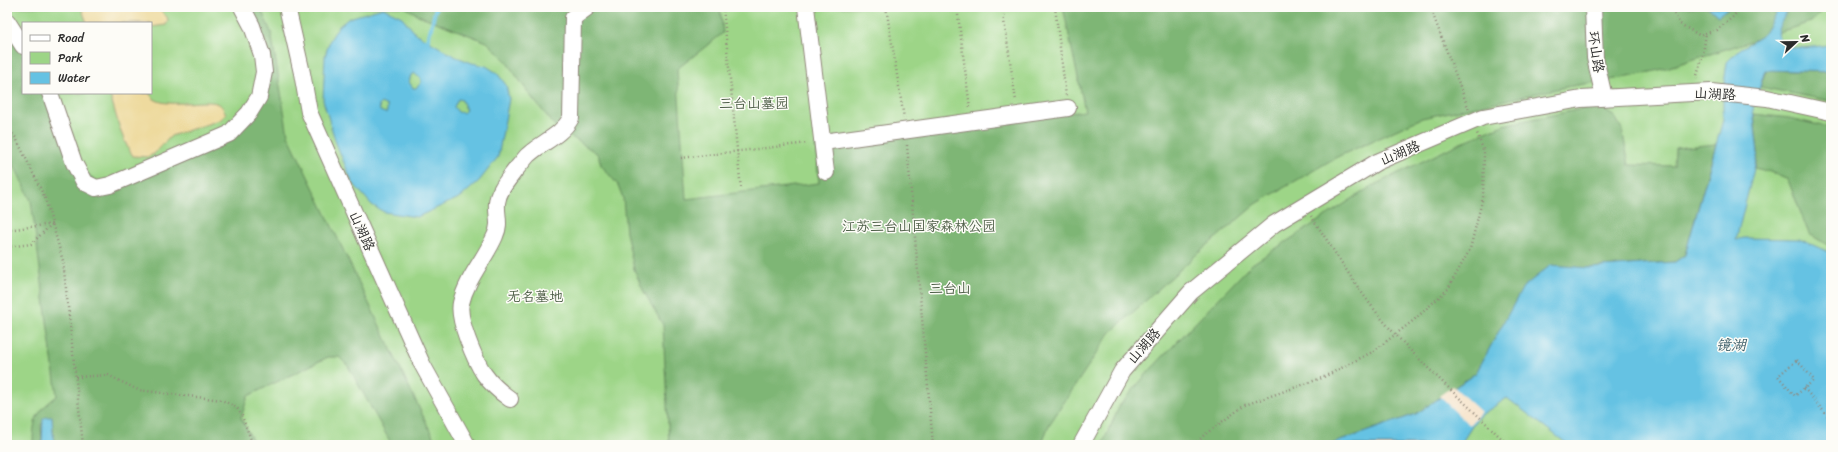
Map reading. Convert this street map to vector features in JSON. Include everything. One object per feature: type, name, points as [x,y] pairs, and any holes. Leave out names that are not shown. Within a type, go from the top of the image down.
[{"type":"street","points":[[50,94],[74,162],[84,182],[96,188],[110,185],[229,134],[249,113],[259,97],[264,72],[262,55],[252,26],[242,7]]},
{"type":"street","name":"山湖路","points":[[286,7],[302,73],[309,112],[422,364],[467,445]]},
{"type":"street","points":[[510,399],[497,389],[484,373],[468,340],[460,304],[469,280],[486,254],[496,235],[499,224],[497,203],[502,189],[528,155],[562,131],[570,118],[573,18],[588,7]]},
{"type":"street","points":[[806,7],[826,172]]},
{"type":"street","name":"环山路","points":[[1593,7],[1595,58],[1604,98]]},
{"type":"street","points":[[7,21],[22,44]]},
{"type":"street","name":"山湖路","points":[[1081,445],[1122,371],[1192,292],[1274,224],[1376,162],[1483,117],[1581,99],[1711,92],[1767,98],[1831,112]]},
{"type":"street","points":[[823,142],[1068,108]]},
{"type":"path","points":[[723,7],[742,190]]},
{"type":"path","points":[[886,7],[906,131],[933,445]]},
{"type":"path","points":[[957,7],[972,122]]},
{"type":"path","points":[[1002,7],[1018,116]]},
{"type":"path","points":[[1055,7],[1068,108]]},
{"type":"path","points":[[1195,445],[1204,435],[1245,405],[1322,378],[1374,351],[1448,289],[1470,249],[1483,197],[1484,152],[1430,7]]},
{"type":"path","points":[[1670,7],[1680,24],[1699,35],[1717,30],[1734,16],[1739,7]]},
{"type":"path","points":[[1694,92],[1697,74],[1703,55],[1706,33]]},
{"type":"path","points":[[7,128],[16,138],[45,198],[63,261],[83,445]]},
{"type":"path","points":[[681,158],[823,142]]},
{"type":"path","points":[[1304,206],[1366,298],[1395,334],[1444,384],[1508,445]]},
{"type":"path","points":[[7,230],[52,224]]},
{"type":"path","points":[[7,246],[31,244],[52,224]]},
{"type":"path","points":[[1797,360],[1814,380],[1804,388],[1795,396],[1778,376],[1797,360]]},
{"type":"path","points":[[76,377],[108,375],[138,390],[226,402],[237,408],[253,445]]},
{"type":"path","points":[[1804,388],[1831,420]]},
{"type":"path","points":[[1503,440],[1504,445]]},
{"type":"green space","name":"江苏三台山国家森林公园","points":[[7,7],[1831,7],[1831,445],[7,445]]},
{"type":"green space","points":[[238,7],[260,7],[271,32],[288,135],[437,445],[392,445],[348,366],[339,357],[328,357],[248,396],[241,418],[255,445],[54,445],[52,418],[41,424],[42,445],[33,445],[35,422],[37,417],[44,407],[57,396],[31,201],[7,150],[7,16],[22,38],[22,94],[52,94],[81,170],[100,183],[227,131],[257,92],[258,58]]},
{"type":"green space","name":"三台山","points":[[405,7],[720,7],[723,33],[677,69],[686,199],[819,183],[815,146],[1085,111],[1063,7],[1708,7],[1718,16],[1729,7],[1827,7],[1811,22],[1663,69],[1634,76],[1566,87],[1422,118],[1335,158],[1256,204],[1196,255],[1110,333],[1049,425],[1041,445],[669,445],[663,325],[643,290],[634,269],[626,232],[623,198],[618,185],[601,165],[598,154],[556,127],[533,99],[505,60],[487,42],[418,15]]},
{"type":"green space","points":[[1766,70],[1831,72],[1831,101],[1760,87]]},
{"type":"green space","points":[[1597,106],[1615,117],[1622,129],[1629,165],[1674,166],[1675,148],[1716,144],[1685,255],[1675,262],[1590,268],[1551,266],[1504,323],[1476,373],[1416,414],[1329,445],[1102,445],[1120,405],[1151,369],[1252,264],[1372,186],[1460,143],[1503,125]]},
{"type":"green space","points":[[1754,114],[1789,118],[1831,128],[1831,247],[1809,234],[1788,180],[1770,172],[1755,168],[1758,153]]},
{"type":"sand","points":[[81,7],[157,7],[167,17],[168,21],[166,25],[152,27],[152,22],[87,22]]},
{"type":"sand","points":[[109,94],[150,94],[155,99],[170,103],[214,102],[220,105],[226,114],[220,120],[171,136],[154,154],[147,157],[133,156],[121,133]]},
{"type":"water","points":[[1708,7],[1729,7],[1718,16]]},
{"type":"water","name":"镜湖","points":[[1780,7],[1789,7],[1778,29],[1779,42],[1798,48],[1831,45],[1831,72],[1765,70],[1753,109],[1758,153],[1736,240],[1744,238],[1799,239],[1831,253],[1831,445],[1572,445],[1566,443],[1507,398],[1478,417],[1460,445],[1329,445],[1416,414],[1476,373],[1523,287],[1551,265],[1590,268],[1675,262],[1685,255],[1723,120],[1723,91],[1727,62],[1740,49],[1763,35]]},
{"type":"water","points":[[383,8],[402,17],[415,33],[454,56],[472,63],[486,66],[497,73],[506,85],[509,99],[498,157],[479,181],[461,197],[417,217],[384,212],[372,205],[352,182],[336,143],[323,100],[325,56],[330,40],[338,27],[349,18]],"holes":[[[414,73],[421,79],[421,83],[416,88],[413,88],[409,82],[411,75]],[[458,99],[462,100],[466,110],[463,113],[458,112],[454,107]],[[381,103],[387,106],[387,112],[385,113],[380,111],[379,105]]]},
{"type":"water","points":[[52,417],[54,445],[42,445],[43,419]]},
{"type":"pier","points":[[1453,386],[1481,412],[1469,425],[1439,396]]},
{"type":"waterway","points":[[428,40],[436,7]]},
{"type":"park label","name":"三台山墓园","points":[[754,103]]},
{"type":"park label","name":"无名墓地","points":[[535,296]]}]
